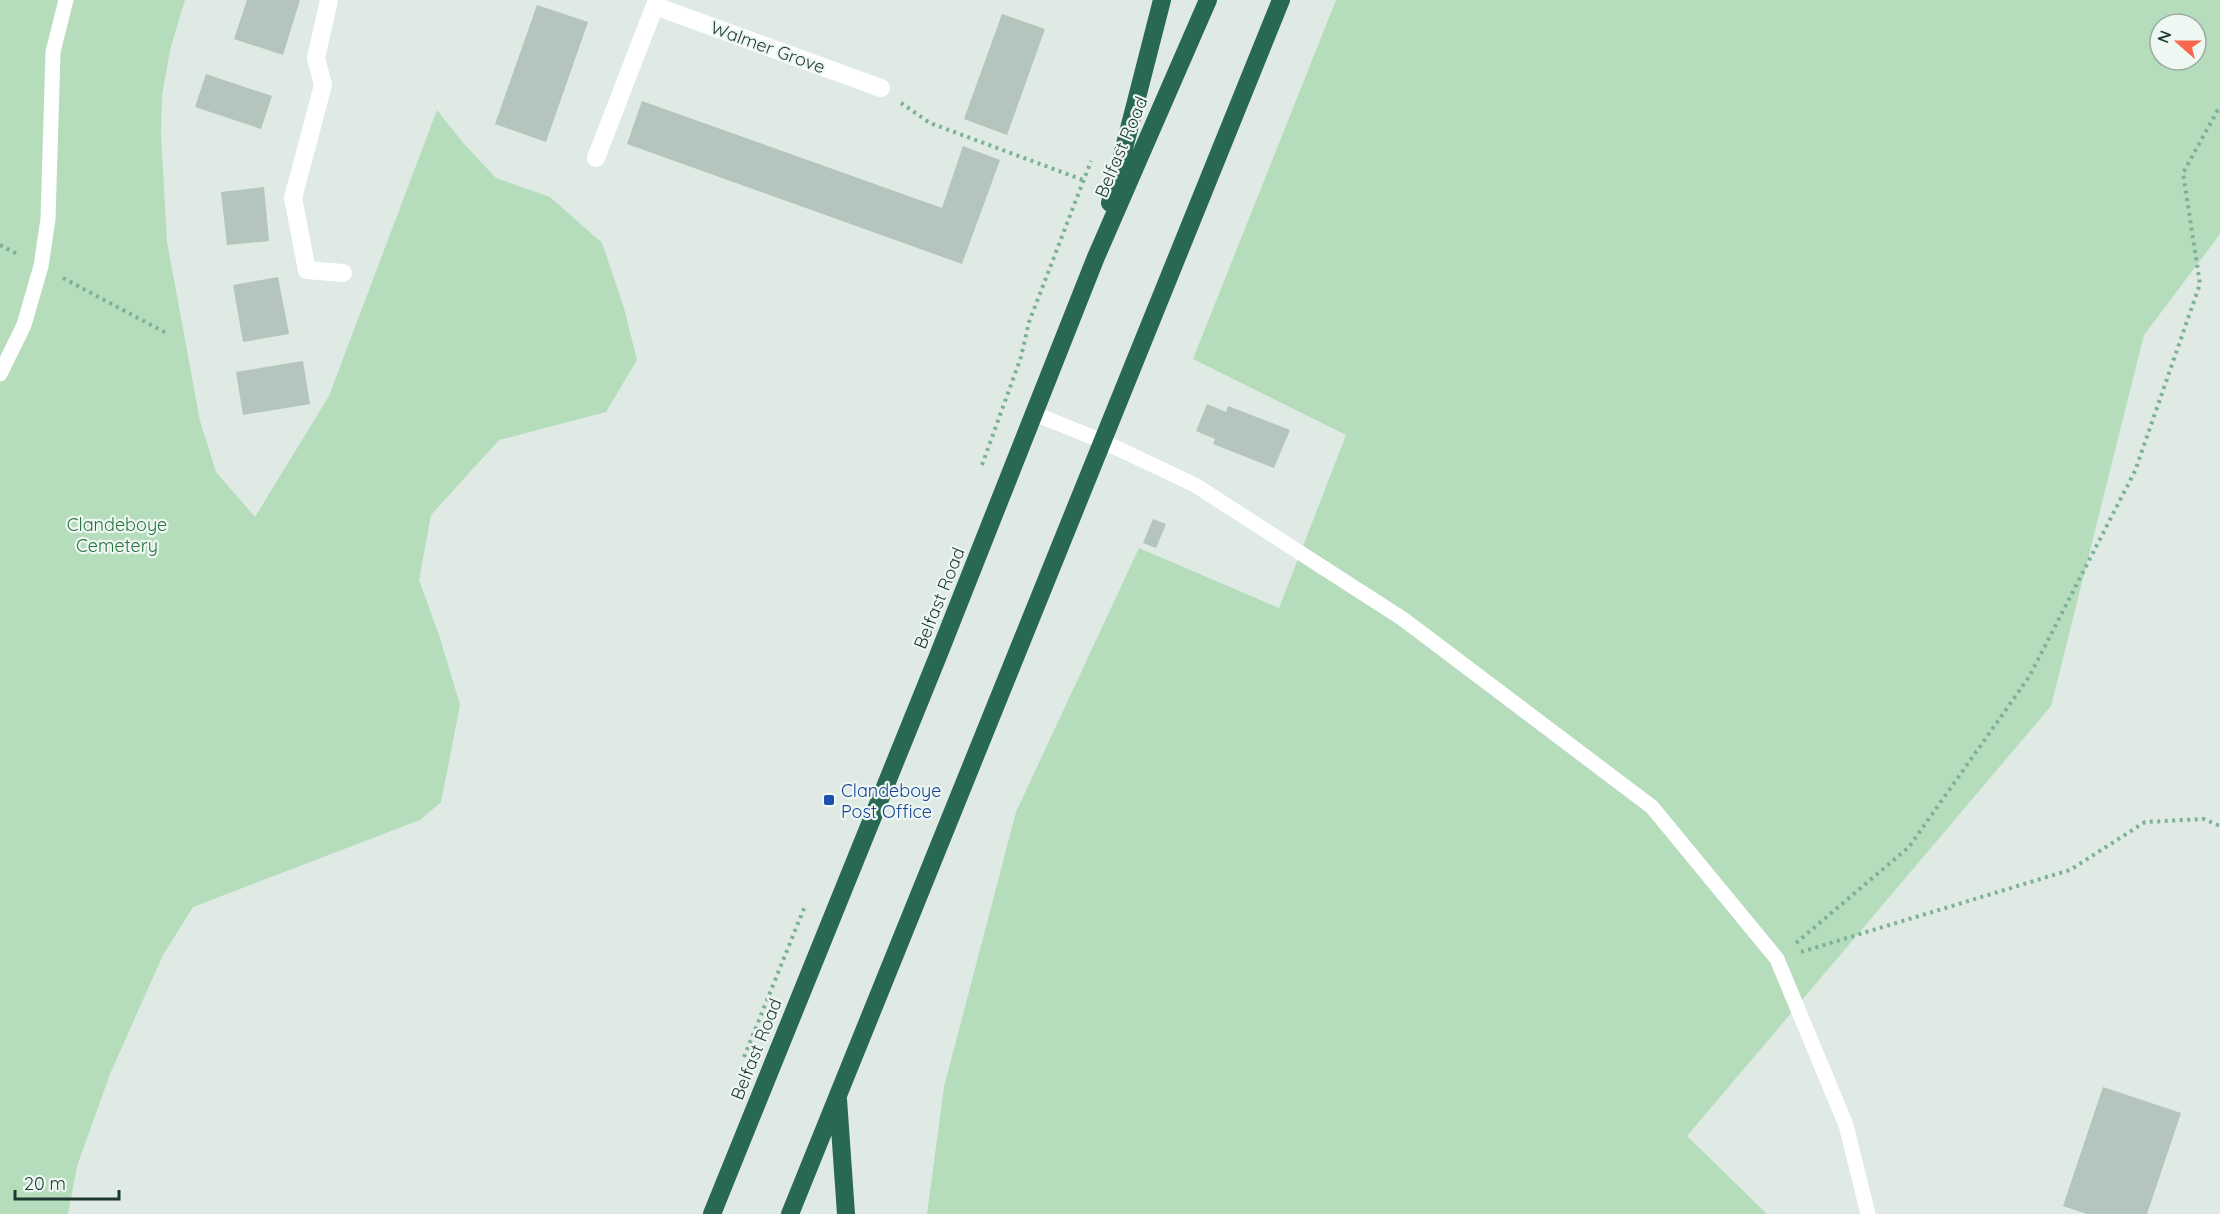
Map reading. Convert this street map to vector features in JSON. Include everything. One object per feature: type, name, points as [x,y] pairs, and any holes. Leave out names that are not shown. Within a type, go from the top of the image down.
[{"type":"highway","points":[[1096,257],[1162,0]]},
{"type":"highway","name":"Belfast Road","points":[[712,1214],[1035,414],[1096,257],[1208,0]]},
{"type":"highway","points":[[790,1214],[1281,0]]},
{"type":"highway","points":[[838,1094],[846,1214]]},
{"type":"street","points":[[328,0],[316,58],[323,85],[293,198],[308,270],[343,273]]},
{"type":"street","name":"Walmer Grove","points":[[596,158],[656,3],[881,88]]},
{"type":"lane","points":[[0,374],[24,325],[41,266],[48,219],[52,52],[66,0]]},
{"type":"lane","points":[[1035,414],[1102,441],[1195,485],[1403,619],[1652,807],[1777,959],[1846,1125],[1868,1214]]},
{"type":"path","points":[[881,88],[930,123],[1083,180]]},
{"type":"path","points":[[1777,959],[1909,847],[2029,677],[2135,471],[2200,284],[2182,173],[2220,106]]},
{"type":"path","points":[[980,469],[1021,357],[1029,322],[1091,159]]},
{"type":"path","points":[[0,245],[168,334]]},
{"type":"path","points":[[1777,959],[2070,870],[2145,822],[2204,819],[2220,826]]},
{"type":"green space","name":"Clandeboye Cemetery","points":[[0,0],[185,0],[170,50],[162,96],[161,134],[167,242],[200,421],[216,472],[255,517],[329,396],[437,110],[464,144],[496,178],[550,197],[602,243],[624,308],[637,360],[606,412],[499,440],[431,515],[419,580],[439,635],[460,705],[441,802],[420,820],[193,907],[163,955],[110,1074],[77,1166],[68,1214],[0,1214]]},
{"type":"green space","points":[[1336,0],[2220,0],[2220,234],[2144,335],[2051,706],[1687,1136],[1767,1214],[927,1214],[944,1087],[1016,812],[1139,548],[1279,608],[1346,435],[1193,359]]},
{"type":"building","points":[[247,0],[300,0],[283,55],[234,39]]},
{"type":"building","points":[[537,5],[588,22],[546,142],[495,124]]},
{"type":"building","points":[[1002,14],[1045,29],[1007,135],[964,119]]},
{"type":"building","points":[[206,74],[272,96],[261,129],[195,107]]},
{"type":"building","points":[[642,101],[942,208],[963,146],[1000,160],[962,264],[627,144]]},
{"type":"building","points":[[264,187],[269,241],[227,245],[221,192]]},
{"type":"building","points":[[278,277],[289,334],[243,342],[233,285]]},
{"type":"building","points":[[303,361],[310,404],[243,415],[236,372]]},
{"type":"building","points":[[1207,404],[1226,412],[1228,406],[1290,430],[1274,468],[1213,444],[1215,439],[1196,431]]},
{"type":"building","points":[[1153,519],[1166,524],[1156,548],[1143,543]]},
{"type":"building","points":[[2103,1087],[2181,1113],[2147,1214],[2087,1214],[2063,1206]]},
{"type":"place","name":"Clandeboye Post Office","points":[[829,800]]}]
